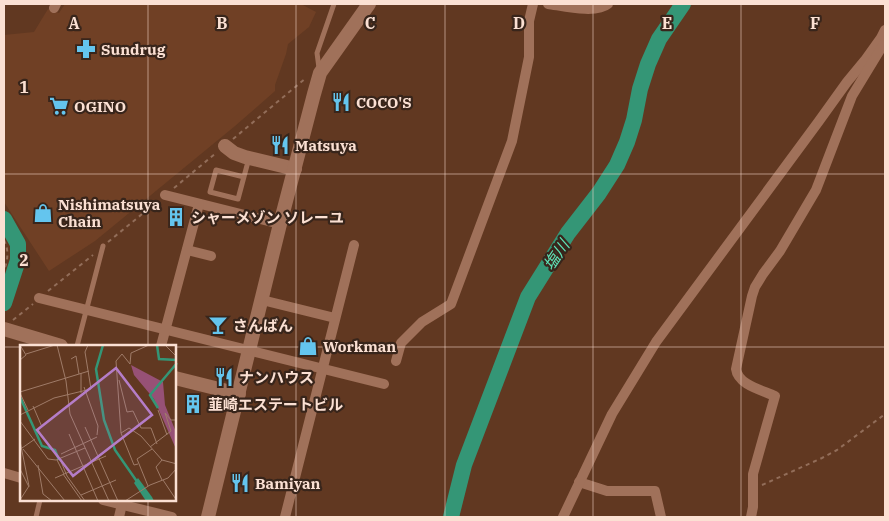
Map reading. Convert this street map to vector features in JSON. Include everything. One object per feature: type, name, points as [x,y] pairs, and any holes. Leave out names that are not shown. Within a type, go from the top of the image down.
[{"type":"street","points":[[208,517],[280,224],[320,73],[369,4]]},
{"type":"street","points":[[396,361],[402,343],[422,322],[451,304],[512,141],[529,57],[529,21],[533,4]]},
{"type":"street","points":[[548,4],[583,9],[605,7],[608,4]]},
{"type":"street","points":[[563,517],[612,414],[656,342],[847,82],[866,59],[885,30]]},
{"type":"street","points":[[751,517],[753,474],[775,396],[746,383],[736,373],[752,296],[759,280],[780,252],[816,190],[852,96],[885,41]]},
{"type":"street","points":[[225,146],[234,153],[249,158],[295,169]]},
{"type":"street","points":[[165,195],[280,224]]},
{"type":"street","points":[[161,345],[199,204]]},
{"type":"street","points":[[288,517],[354,245]]},
{"type":"street","points":[[187,250],[211,256]]},
{"type":"street","points":[[39,298],[384,384]]},
{"type":"street","points":[[262,300],[335,318]]},
{"type":"street","points":[[4,329],[58,345]]},
{"type":"street","points":[[176,378],[239,394]]},
{"type":"street","points":[[4,473],[20,478]]},
{"type":"street","points":[[579,482],[607,491],[655,491],[661,517]]},
{"type":"street","points":[[119,517],[123,502],[172,517]]},
{"type":"lane","points":[[320,73],[317,53],[334,4]]},
{"type":"lane","points":[[244,177],[216,170],[210,192],[238,199],[244,177],[249,158]]},
{"type":"lane","points":[[77,345],[103,246]]},
{"type":"lane","points":[[36,517],[40,501]]},
{"type":"path","points":[[4,240],[8,260],[4,270]]},
{"type":"path","points":[[753,490],[830,454],[885,414]]},
{"type":"shaded area","points":[[65,4],[301,4],[316,12],[309,27],[288,44],[275,85],[275,91],[95,241],[49,271],[4,202],[4,35],[34,32],[48,9],[59,13]]},
{"type":"waterway","name":"塩川","points":[[451,517],[464,465],[528,297],[568,233],[599,193],[617,165],[634,120],[640,89],[648,64],[659,39],[683,4]]},
{"type":"waterway","points":[[4,219],[18,244],[18,260],[4,303]]},
{"type":"place","name":"Sundrug","points":[[86,49]]},
{"type":"place","name":"COCO'S","points":[[341,102]]},
{"type":"place","name":"OGINO","points":[[59,106]]},
{"type":"place","name":"Matsuya","points":[[280,145]]},
{"type":"place","name":"Nishimatsuya Chain","points":[[43,213]]},
{"type":"place","name":"シャーメゾン ソレーユ","points":[[176,217]]},
{"type":"place","name":"さんばん","points":[[218,325]]},
{"type":"place","name":"Workman","points":[[308,346]]},
{"type":"place","name":"ナンハウス","points":[[224,377]]},
{"type":"place","name":"韮崎エステートビル","points":[[193,404]]},
{"type":"place","name":"Bamiyan","points":[[240,483]]}]
